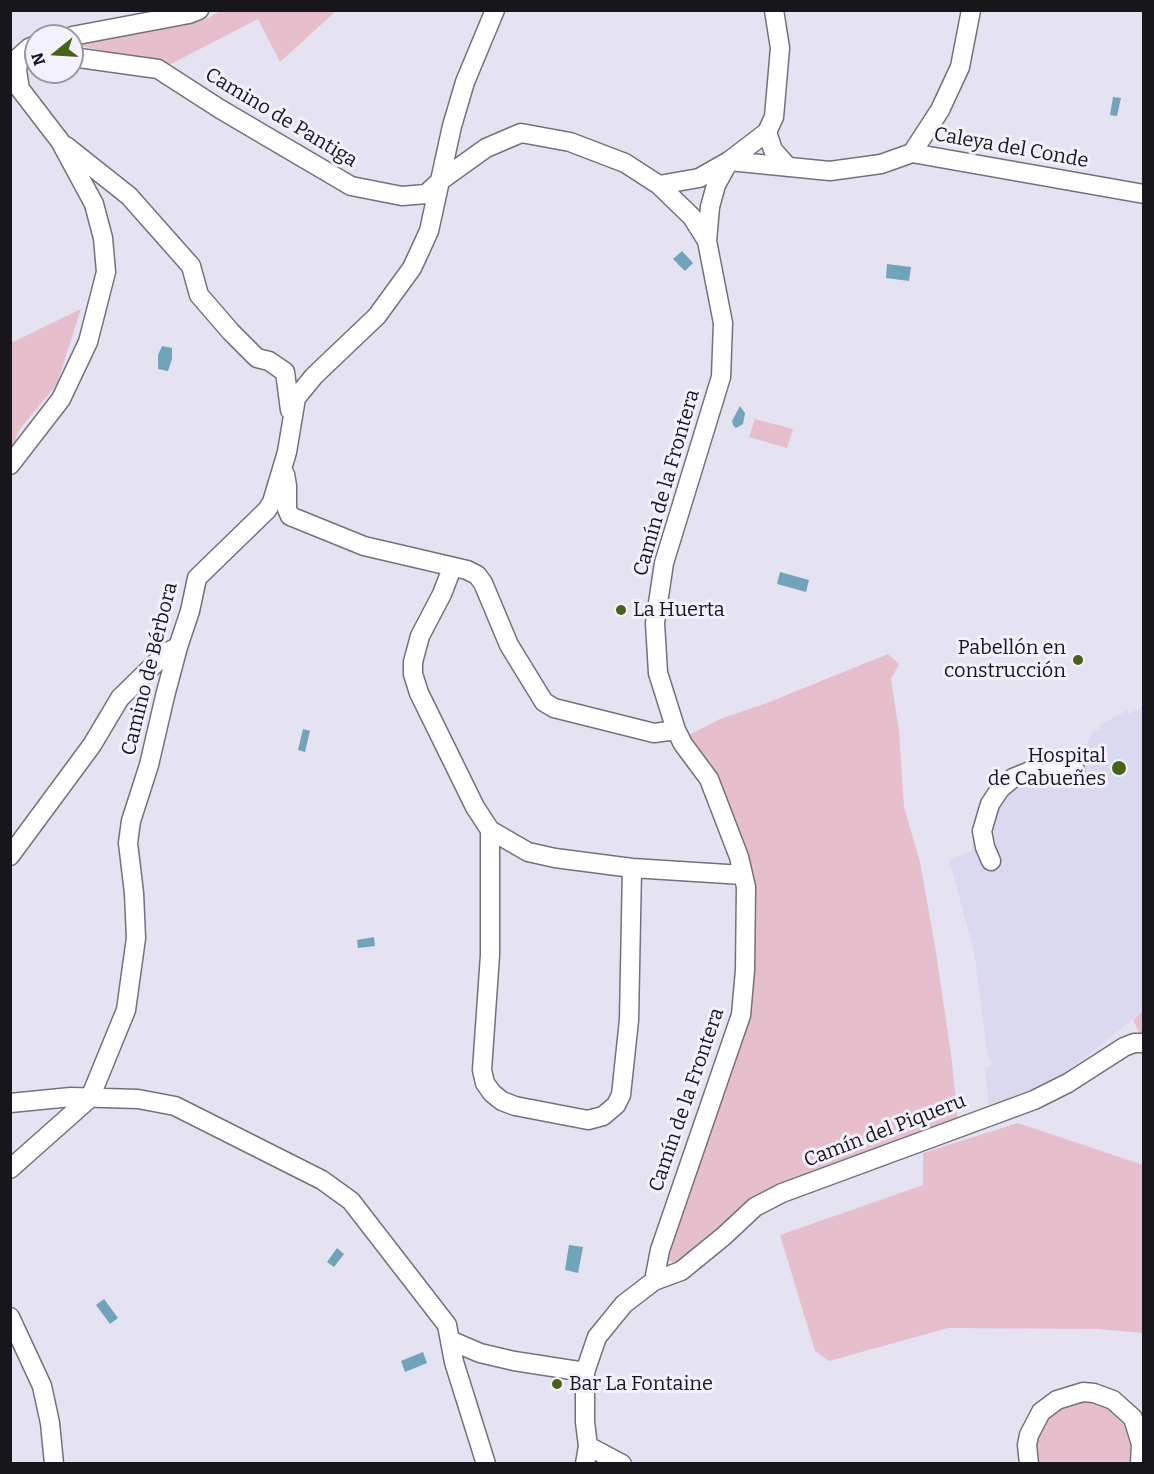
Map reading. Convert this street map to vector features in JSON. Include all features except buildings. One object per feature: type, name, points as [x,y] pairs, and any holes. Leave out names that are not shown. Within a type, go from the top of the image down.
[{"type":"street","points":[[84,34],[189,14],[199,10]]},
{"type":"street","name":"Camino de Bérbora","points":[[10,1169],[90,1098],[126,1010],[136,938],[128,843],[131,821],[149,765],[197,578],[267,510],[272,502],[283,466],[296,398],[314,376],[377,316],[412,268],[429,231],[452,126],[465,82],[495,10]]},
{"type":"street","points":[[912,153],[940,110],[960,67],[971,10]]},
{"type":"street","points":[[659,185],[699,178],[729,161],[767,132],[774,117],[780,48],[772,12]]},
{"type":"street","points":[[10,465],[61,399],[88,342],[106,272],[103,238],[94,204],[60,141],[20,89],[14,70],[20,57],[24,54]]},
{"type":"street","name":"Camino de Pantiga","points":[[84,59],[158,69],[220,109],[351,186],[402,196],[426,194],[486,148],[521,133],[570,142],[625,162],[659,185],[692,217],[707,241]]},
{"type":"street","points":[[767,132],[773,150],[788,167]]},
{"type":"street","points":[[60,141],[129,196],[191,266],[199,295],[231,332],[257,358],[269,361],[285,372],[292,423]]},
{"type":"street","name":"Caleya del Conde","points":[[729,161],[830,171],[881,164],[912,153],[1143,194]]},
{"type":"street","points":[[707,241],[710,207],[716,185],[729,161]]},
{"type":"street","name":"Camín de la Frontera","points":[[654,1281],[660,1250],[741,1015],[745,970],[744,875],[709,778],[683,744],[676,730],[658,673],[655,623],[664,562],[721,377],[723,323],[707,241]]},
{"type":"street","points":[[283,466],[287,486],[287,509],[290,516],[364,546],[467,570],[477,575],[483,583],[509,645],[544,702],[554,708],[654,733],[676,730]]},
{"type":"street","points":[[452,568],[442,594],[420,636],[413,662],[413,674],[419,693],[475,807],[490,830],[528,852],[555,858],[632,868],[744,875]]},
{"type":"street","points":[[10,856],[92,745],[120,698],[167,652],[178,646]]},
{"type":"street","points":[[991,861],[984,847],[982,831],[990,804],[1000,789],[1013,778],[1042,766],[1059,766],[1075,770]]},
{"type":"street","points":[[490,830],[490,955],[482,1070],[492,1093],[502,1101],[515,1106],[588,1120],[603,1116],[616,1106],[621,1095],[629,1020],[632,868]]},
{"type":"street","name":"Camín del Piqueru","points":[[586,1455],[585,1372],[597,1337],[624,1304],[654,1281],[681,1271],[756,1207],[782,1193],[1034,1100],[1068,1083],[1124,1047],[1134,1043],[1143,1043]]},
{"type":"street","points":[[10,1103],[48,1098],[90,1098],[138,1099],[176,1106],[322,1180],[351,1201],[447,1325],[452,1341],[454,1362],[486,1464]]},
{"type":"street","points":[[10,1317],[42,1386],[50,1423],[54,1464]]},
{"type":"street","points":[[452,1341],[480,1353],[514,1361],[585,1372]]},
{"type":"street","points":[[1027,1461],[1027,1445],[1032,1426],[1041,1412],[1057,1400],[1083,1392],[1094,1393],[1143,1412]]},
{"type":"street","points":[[1113,1400],[1133,1418],[1141,1444],[1141,1462]]},
{"type":"street","points":[[586,1455],[622,1464]]},
{"type":"shaded area","points":[[220,11],[336,11],[280,62],[258,19],[169,65],[84,47],[84,42],[207,19]]},
{"type":"shaded area","points":[[81,309],[57,384],[19,430],[11,451],[11,343]]},
{"type":"shaded area","points":[[755,419],[793,429],[787,448],[749,437]]},
{"type":"shaded area","points":[[888,654],[899,664],[891,679],[899,731],[904,807],[920,862],[936,952],[952,1062],[958,1123],[776,1187],[734,1214],[677,1266],[669,1260],[669,1244],[736,1051],[754,899],[685,737],[720,719],[767,703]]},
{"type":"shaded area","points":[[1143,706],[1143,1011],[1064,1074],[1032,1091],[989,1108],[985,1069],[993,1063],[987,1054],[974,951],[949,860],[972,851],[976,809],[1000,776],[1032,759],[1068,759],[1087,744],[1091,734],[1101,729],[1099,726],[1127,710],[1129,714]]},
{"type":"shaded area","points":[[1143,1011],[1143,1037],[1133,1020]]},
{"type":"shaded area","points":[[1018,1123],[1143,1165],[1143,1333],[1097,1329],[948,1328],[829,1361],[815,1351],[780,1235],[923,1185],[923,1153]]},
{"type":"shaded area","points":[[1083,1392],[1133,1418],[1140,1463],[1029,1464],[1032,1426]]},
{"type":"water","points":[[1113,97],[1121,98],[1117,116],[1110,115]]},
{"type":"water","points":[[682,251],[693,263],[685,271],[673,259]]},
{"type":"water","points":[[887,264],[911,267],[909,281],[886,278]]},
{"type":"water","points":[[162,346],[172,348],[172,359],[168,371],[158,369],[158,355]]},
{"type":"water","points":[[740,406],[745,413],[744,419],[743,424],[736,428],[732,421]]},
{"type":"water","points":[[780,572],[809,580],[806,592],[777,584]]},
{"type":"water","points":[[303,729],[310,731],[305,752],[298,750]]},
{"type":"water","points":[[374,937],[375,946],[358,948],[357,940]]},
{"type":"water","points":[[569,1245],[583,1247],[578,1273],[565,1270]]},
{"type":"water","points":[[337,1248],[344,1254],[334,1267],[327,1262]]},
{"type":"water","points":[[104,1299],[118,1318],[110,1324],[96,1305]]},
{"type":"water","points":[[423,1352],[427,1363],[405,1372],[401,1361]]},
{"type":"place","name":"La Huerta","points":[[621,610]]},
{"type":"place","name":"Pabellón en construcción","points":[[1078,660]]},
{"type":"place","name":"Hospital de Cabueñes","points":[[1119,768]]},
{"type":"place","name":"Bar La Fontaine","points":[[557,1384]]}]
